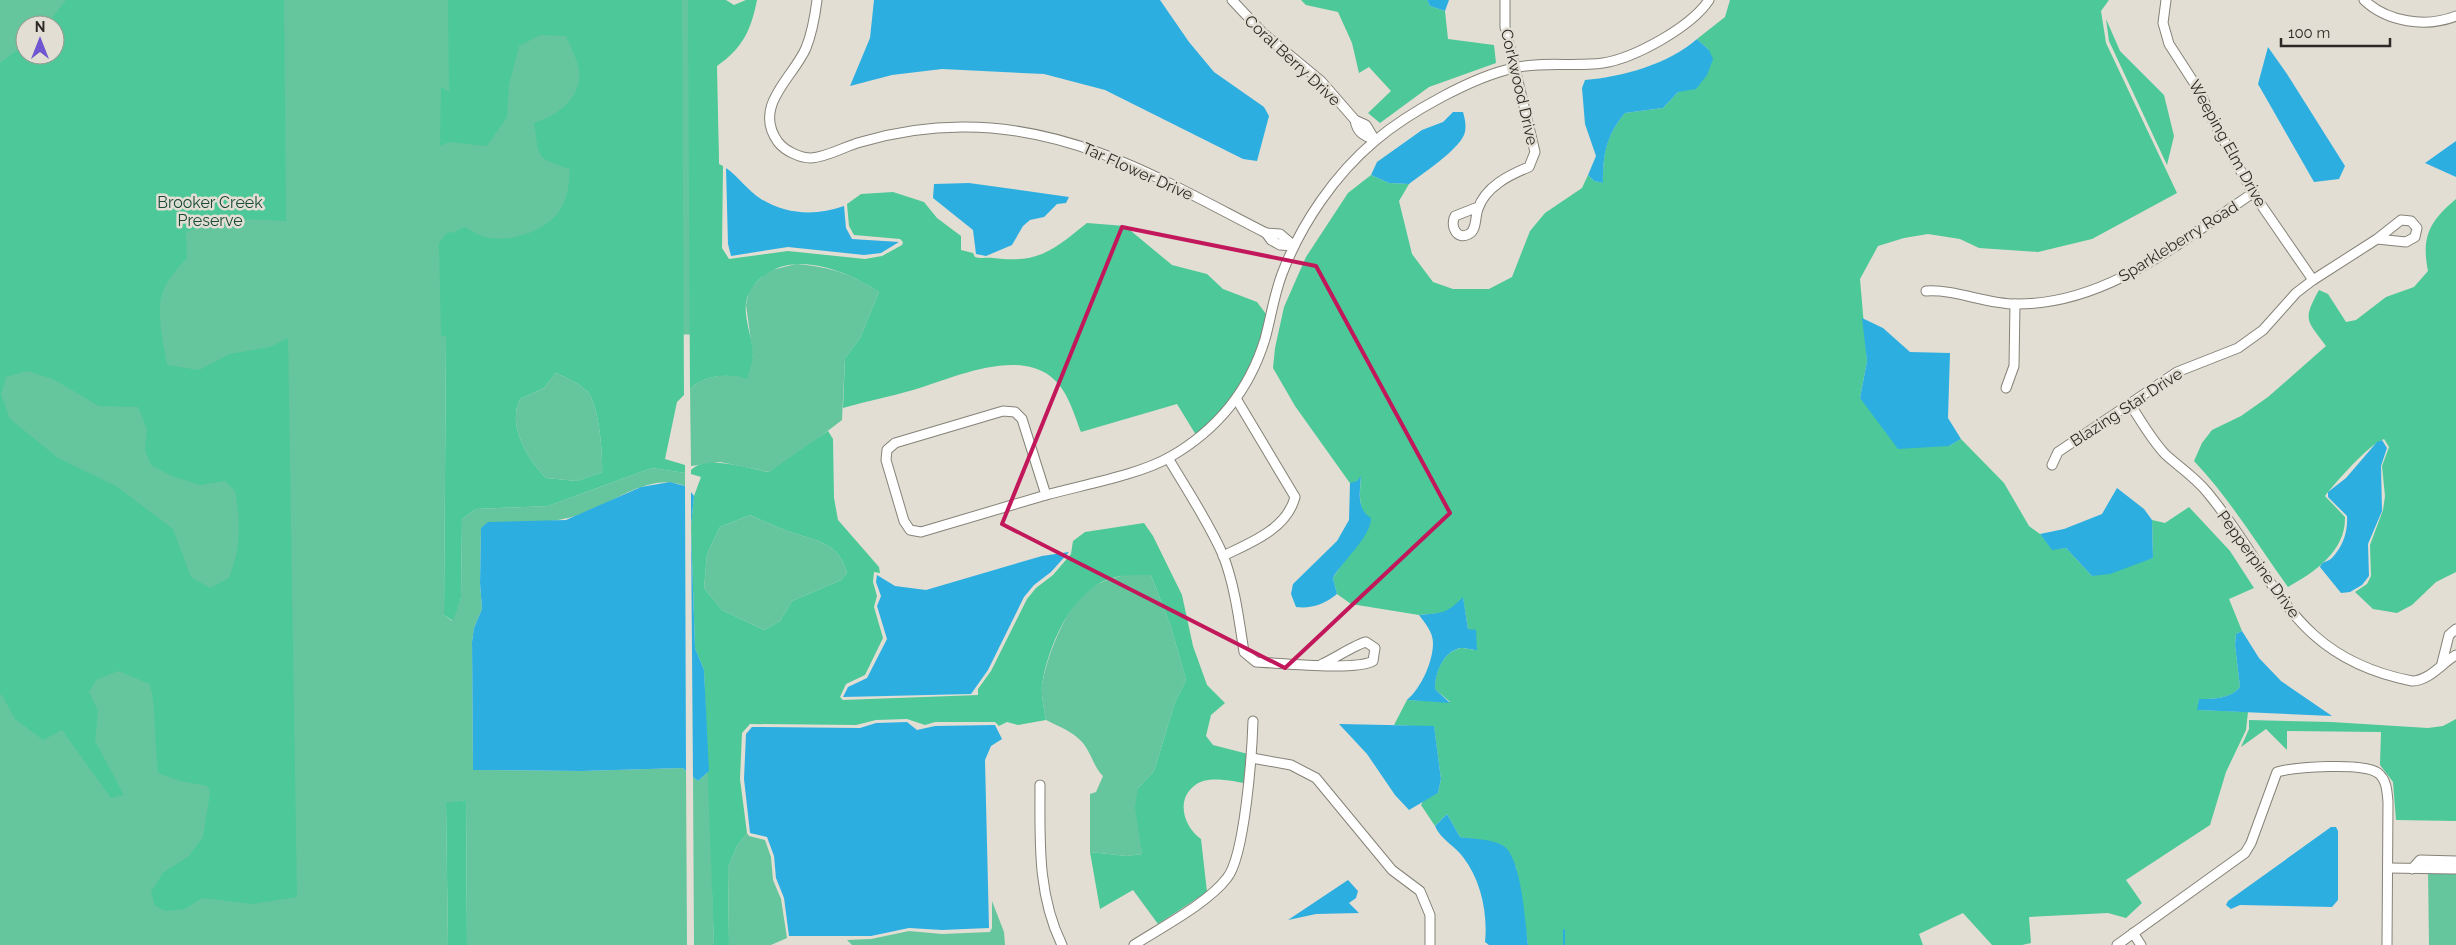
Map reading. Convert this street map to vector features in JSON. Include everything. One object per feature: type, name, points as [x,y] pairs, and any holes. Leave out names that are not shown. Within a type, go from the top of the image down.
[{"type":"street","name":"Tar Flower Drive","points":[[817,0],[805,49],[788,79],[776,92],[770,110],[770,126],[778,142],[792,154],[810,158],[823,156],[887,134],[922,129],[982,127],[1026,132],[1080,144],[1116,158],[1266,233],[1271,240],[1280,245],[1294,246]]},
{"type":"street","name":"Coral Berry Drive","points":[[1232,0],[1263,33],[1321,82],[1355,120],[1357,128],[1362,135],[1376,140]]},
{"type":"street","name":"Corkwood Drive","points":[[1478,207],[1495,186],[1509,175],[1529,167],[1533,160],[1534,152],[1506,27],[1505,0]]},
{"type":"street","points":[[1046,495],[1022,419],[1015,412],[1003,411],[895,442],[887,450],[886,460],[904,522],[910,530],[921,532],[1140,469],[1168,458],[1208,431],[1237,400],[1254,372],[1282,274],[1294,246],[1315,211],[1342,174],[1376,140],[1404,119],[1437,100],[1514,68],[1604,62],[1633,53],[1665,37],[1702,9],[1709,0]]},
{"type":"street","name":"Weeping Elm Drive","points":[[2166,0],[2163,13],[2165,34],[2200,92],[2211,117],[2253,193],[2313,280]]},
{"type":"street","points":[[2364,0],[2374,10],[2400,20],[2426,23],[2456,16]]},
{"type":"street","name":"Sparkleberry Road","points":[[1926,291],[1941,290],[1991,302],[2015,304],[2067,299],[2099,288],[2153,259],[2253,193]]},
{"type":"street","name":"Blazing Star Drive","points":[[2052,465],[2058,452],[2177,372],[2196,363],[2223,355],[2250,340],[2272,320],[2296,293],[2377,239]]},
{"type":"street","points":[[2006,388],[2014,366],[2015,304]]},
{"type":"street","points":[[1223,556],[1267,533],[1292,509],[1295,497],[1237,400]]},
{"type":"street","name":"Pepperpine Drive","points":[[2130,404],[2165,453],[2208,493],[2285,605],[2322,643],[2358,665],[2412,681],[2420,681],[2427,677],[2442,663],[2456,655]]},
{"type":"street","points":[[1168,458],[1205,520],[1223,556],[1233,587],[1244,652],[1249,658],[1256,662],[1322,664],[1368,664],[1373,661],[1375,648],[1366,642],[1359,643],[1344,654],[1322,664]]},
{"type":"street","points":[[2442,663],[2449,635],[2456,629]]},
{"type":"street","points":[[1134,945],[1212,893],[1228,877],[1237,859],[1252,758],[1253,721]]},
{"type":"street","points":[[1252,758],[1291,765],[1316,778],[1392,870],[1420,891],[1430,915],[1430,945]]},
{"type":"street","points":[[2117,945],[2245,853],[2254,836],[2271,783],[2277,772],[2301,767],[2340,767],[2365,769],[2379,774],[2387,787],[2387,945]]},
{"type":"street","points":[[1040,785],[1042,883],[1056,933],[1062,945]]},
{"type":"street","points":[[2412,869],[2420,860],[2456,861]]},
{"type":"street","points":[[2388,868],[2456,869]]},
{"type":"street","points":[[2133,933],[2141,945]]},
{"type":"highlighted area","points":[[1122,227],[1316,266],[1450,513],[1285,668],[1002,524]]},
{"type":"green space","name":"Brooker Creek Preserve","points":[[0,0],[714,0],[724,334],[446,338],[444,615],[452,621],[461,598],[462,519],[476,509],[548,506],[652,468],[685,473],[685,486],[660,482],[648,485],[576,516],[550,521],[481,528],[480,583],[482,609],[474,628],[472,642],[473,770],[582,771],[683,768],[686,771],[687,945],[467,945],[466,800],[446,804],[448,945],[0,945]]},
{"type":"green space","points":[[66,0],[284,0],[286,221],[248,219],[224,221],[186,232],[187,258],[171,276],[165,287],[161,298],[160,314],[167,365],[199,370],[230,354],[270,347],[288,338],[297,897],[253,904],[202,898],[185,909],[166,911],[155,906],[151,892],[163,873],[189,856],[203,837],[210,793],[208,786],[180,781],[158,773],[154,706],[150,684],[118,671],[96,680],[89,692],[98,711],[95,741],[124,795],[111,798],[62,730],[43,740],[15,719],[2,695],[0,695],[0,63],[15,52],[15,65],[65,65],[65,15],[55,15]],"holes":[[[27,371],[53,379],[99,406],[138,407],[147,429],[145,450],[151,465],[172,476],[200,485],[225,481],[235,491],[239,535],[236,556],[229,578],[210,588],[191,577],[173,529],[116,486],[58,458],[10,419],[1,395],[6,377]]]},
{"type":"green space","points":[[448,0],[682,0],[684,395],[677,402],[665,459],[685,465],[685,473],[652,468],[548,506],[476,509],[462,519],[461,598],[453,621],[444,615],[446,336],[441,336],[439,243],[448,232],[452,233],[465,227],[480,235],[492,238],[515,237],[538,229],[556,216],[566,198],[570,169],[544,159],[537,144],[534,123],[553,115],[568,102],[578,85],[578,65],[566,36],[540,35],[519,46],[509,85],[507,117],[487,146],[449,142],[440,146],[441,87],[449,92]],"holes":[[[556,373],[587,391],[595,407],[602,454],[602,472],[577,481],[546,478],[526,451],[521,441],[516,420],[520,399],[544,388]]]},
{"type":"green space","points":[[688,0],[726,0],[734,5],[746,0],[757,0],[749,29],[740,45],[717,66],[719,164],[723,166],[722,248],[729,259],[788,251],[865,259],[882,256],[902,245],[903,242],[900,239],[854,235],[849,226],[847,204],[861,194],[893,192],[924,202],[937,218],[961,236],[961,250],[973,253],[978,258],[1022,259],[1034,257],[1054,248],[1087,223],[1125,226],[1172,265],[1207,274],[1223,289],[1257,302],[1266,314],[1251,366],[1234,397],[1223,411],[1196,435],[1177,404],[1081,432],[1066,395],[1056,382],[1050,376],[1035,368],[1018,365],[982,369],[843,408],[845,358],[860,338],[879,292],[851,276],[835,270],[802,264],[787,265],[772,270],[759,280],[749,293],[746,303],[746,315],[753,353],[747,379],[717,376],[702,381],[690,389]]},
{"type":"green space","points":[[1301,0],[1427,0],[1430,6],[1445,11],[1448,39],[1494,45],[1496,63],[1429,87],[1380,123],[1368,113],[1391,91],[1369,67],[1359,73],[1352,43],[1338,12],[1306,5]]},
{"type":"green space","points":[[1730,0],[2109,0],[2101,11],[2106,43],[2177,193],[2092,239],[2038,252],[1979,248],[1960,239],[1928,234],[1904,238],[1878,246],[1860,279],[1867,361],[1860,398],[1949,446],[1961,439],[2004,483],[2029,526],[2040,534],[2052,549],[2066,548],[2092,576],[2153,558],[2152,520],[2165,523],[2189,507],[2230,551],[2254,588],[2229,599],[2242,631],[2236,634],[2235,645],[2240,687],[2227,696],[2199,699],[2198,710],[2248,712],[2246,730],[2226,772],[2210,825],[2126,880],[2142,903],[2126,918],[2108,913],[2029,917],[2031,943],[2022,945],[1992,945],[1963,913],[1919,934],[1923,945],[1528,945],[1516,867],[1502,845],[1460,837],[1447,814],[1435,826],[1421,805],[1423,801],[1438,793],[1441,779],[1434,727],[1394,725],[1407,700],[1450,702],[1435,689],[1436,676],[1441,664],[1454,650],[1461,648],[1477,650],[1468,629],[1463,598],[1452,609],[1443,613],[1419,615],[1351,604],[1337,594],[1333,578],[1350,552],[1365,516],[1360,502],[1361,477],[1352,486],[1295,406],[1273,368],[1275,348],[1284,307],[1306,257],[1348,193],[1371,175],[1389,183],[1409,184],[1399,201],[1412,254],[1433,282],[1453,289],[1489,289],[1512,277],[1530,231],[1545,213],[1582,188],[1588,175],[1594,181],[1603,183],[1607,145],[1614,129],[1625,113],[1663,108],[1678,92],[1709,50],[1697,39],[1725,17]]},
{"type":"green space","points":[[2106,19],[2120,51],[2164,95],[2174,136],[2167,165],[2109,41]]},
{"type":"green space","points":[[2456,199],[2456,572],[2436,582],[2412,605],[2397,613],[2373,609],[2355,592],[2367,584],[2371,576],[2370,545],[2383,510],[2385,496],[2382,466],[2389,447],[2384,439],[2361,456],[2325,496],[2345,517],[2344,529],[2335,550],[2308,575],[2288,587],[2231,506],[2194,461],[2202,443],[2212,430],[2241,416],[2268,397],[2326,346],[2314,331],[2309,320],[2310,308],[2319,290],[2328,294],[2346,322],[2356,320],[2386,297],[2414,287],[2428,271],[2426,248],[2430,230],[2434,222]]},
{"type":"green space","points":[[796,264],[839,272],[859,280],[879,292],[860,338],[845,358],[842,420],[795,456],[769,472],[720,462],[691,466],[690,389],[702,381],[716,376],[746,378],[753,355],[746,305],[749,290],[768,271]]},
{"type":"green space","points":[[556,373],[587,391],[595,407],[601,442],[602,472],[577,481],[546,478],[526,451],[521,441],[516,420],[520,399],[544,388]]},
{"type":"green space","points":[[828,431],[833,439],[834,498],[838,520],[879,567],[880,573],[874,572],[873,582],[877,596],[874,607],[883,638],[865,675],[846,684],[840,697],[843,700],[978,695],[978,689],[991,671],[1027,599],[1036,588],[1053,575],[1071,554],[1073,541],[1085,532],[1144,523],[1153,536],[1182,595],[1193,646],[1207,685],[1225,703],[1211,715],[1206,736],[1213,745],[1248,754],[1244,783],[1219,780],[1205,781],[1194,786],[1188,792],[1185,799],[1184,814],[1190,828],[1201,839],[1207,892],[1158,924],[1133,890],[1100,909],[1090,852],[1127,856],[1142,854],[1135,807],[1138,788],[1154,771],[1175,702],[1186,680],[1171,627],[1151,575],[1114,577],[1095,586],[1083,596],[1063,623],[1050,654],[1042,685],[1046,720],[1018,725],[1007,722],[999,726],[995,722],[935,722],[925,725],[907,719],[876,720],[856,725],[750,724],[742,733],[740,779],[747,833],[737,846],[728,868],[729,945],[714,945],[704,670],[695,648],[691,527],[694,496],[701,477],[691,474],[691,470],[698,465],[717,463],[769,472]],"holes":[[[750,515],[825,544],[838,555],[847,573],[841,580],[792,601],[780,621],[764,630],[722,610],[704,588],[707,554],[720,527]]]},
{"type":"green space","points":[[750,515],[825,544],[838,555],[847,573],[841,580],[792,601],[780,621],[764,630],[722,610],[704,588],[707,554],[720,527]]},
{"type":"green space","points":[[1125,575],[1151,575],[1171,627],[1186,680],[1175,702],[1154,771],[1138,788],[1142,854],[1127,856],[1090,852],[1090,794],[1096,792],[1103,776],[1079,739],[1046,720],[1042,689],[1044,674],[1052,648],[1064,622],[1078,600],[1094,586]]},
{"type":"green space","points":[[2456,719],[2456,821],[2396,820],[2393,782],[2380,765],[2381,732],[2287,731],[2287,750],[2266,729],[2241,747],[2249,729],[2249,720],[2331,722],[2428,728],[2443,726]]},
{"type":"green space","points":[[709,771],[714,945],[694,945],[693,777],[698,781]]},
{"type":"green space","points":[[466,800],[467,945],[448,945],[446,803]]},
{"type":"green space","points":[[747,833],[749,836],[765,840],[771,857],[773,880],[781,899],[787,938],[771,945],[729,945],[728,868],[737,846]]},
{"type":"green space","points":[[2428,870],[2456,872],[2456,945],[2429,945]]},
{"type":"green space","points":[[992,901],[1004,932],[1005,945],[852,945],[847,940],[871,939],[909,931],[942,934],[990,932],[992,928]]},
{"type":"water","points":[[874,0],[1160,0],[1189,42],[1214,72],[1264,107],[1269,116],[1257,161],[1243,159],[1105,90],[1044,74],[942,69],[892,75],[850,86],[870,38]]},
{"type":"water","points":[[1427,0],[1449,0],[1445,11],[1430,6]]},
{"type":"water","points":[[1697,39],[1709,50],[1713,59],[1707,75],[1696,89],[1678,92],[1663,108],[1625,113],[1614,130],[1607,146],[1603,183],[1594,181],[1588,175],[1596,156],[1585,124],[1582,88],[1585,80],[1614,76],[1644,68],[1673,56]]},
{"type":"water","points":[[2268,47],[2345,166],[2339,179],[2314,182],[2258,84]]},
{"type":"water","points":[[1453,112],[1463,112],[1466,126],[1464,135],[1447,155],[1431,168],[1409,184],[1389,183],[1371,175],[1377,162],[1422,130],[1443,122]]},
{"type":"water","points":[[2456,141],[2456,177],[2425,163]]},
{"type":"water","points":[[726,168],[756,196],[781,208],[791,211],[812,212],[844,206],[846,228],[852,239],[899,242],[881,253],[864,255],[788,247],[731,256],[728,244]]},
{"type":"water","points":[[969,183],[1069,197],[1066,203],[1057,204],[1044,217],[1030,220],[1023,226],[1012,245],[986,256],[976,254],[973,230],[933,198],[934,184]]},
{"type":"water","points":[[1862,318],[1883,328],[1910,352],[1950,353],[1948,418],[1961,439],[1949,446],[1898,449],[1860,398],[1867,361]]},
{"type":"water","points":[[2382,440],[2387,448],[2381,466],[2382,511],[2368,544],[2369,576],[2362,585],[2350,592],[2341,593],[2320,567],[2332,558],[2339,549],[2347,528],[2347,516],[2328,497],[2328,492],[2346,478],[2377,442]]},
{"type":"water","points":[[1361,476],[1360,500],[1363,510],[1371,518],[1370,525],[1362,541],[1333,578],[1337,594],[1328,601],[1318,605],[1296,607],[1291,594],[1293,584],[1337,541],[1349,520],[1350,483],[1357,481]]},
{"type":"water","points":[[670,482],[685,486],[686,771],[683,768],[582,771],[473,770],[472,642],[474,628],[482,609],[480,583],[481,528],[488,522],[566,520],[641,487]]},
{"type":"water","points":[[2117,488],[2144,509],[2152,520],[2153,558],[2110,574],[2092,576],[2066,548],[2052,550],[2040,534],[2064,529],[2102,514]]},
{"type":"water","points":[[691,492],[694,496],[691,527]]},
{"type":"water","points":[[691,527],[695,648],[704,670],[709,771],[698,781],[693,777]]},
{"type":"water","points":[[1069,552],[1024,597],[988,670],[971,694],[843,697],[848,687],[867,678],[887,639],[877,606],[881,596],[876,582],[877,575],[895,586],[926,590],[1042,556]]},
{"type":"water","points":[[1463,597],[1468,629],[1476,630],[1477,650],[1461,648],[1455,650],[1449,653],[1441,664],[1438,670],[1435,689],[1450,703],[1407,700],[1421,682],[1431,658],[1432,635],[1419,615],[1448,610]]},
{"type":"water","points":[[2242,631],[2259,658],[2281,681],[2332,716],[2197,710],[2199,699],[2227,696],[2240,687],[2235,645],[2236,634]]},
{"type":"water","points":[[907,722],[917,730],[935,726],[995,725],[1002,739],[991,746],[985,760],[989,928],[942,930],[909,928],[871,936],[789,936],[784,898],[776,878],[774,856],[767,837],[750,833],[744,779],[746,734],[752,727],[860,728],[876,723]]},
{"type":"water","points":[[1339,724],[1434,726],[1441,779],[1438,793],[1409,810],[1395,795],[1367,754]]},
{"type":"water","points":[[1447,814],[1460,837],[1492,842],[1502,845],[1509,851],[1518,875],[1528,945],[1489,945],[1485,942],[1484,909],[1479,887],[1463,857],[1440,835],[1435,826]]},
{"type":"water","points":[[2331,827],[2336,827],[2338,831],[2338,900],[2332,907],[2240,905],[2231,909],[2226,905],[2228,901]]},
{"type":"water","points":[[1348,880],[1358,891],[1356,898],[1349,903],[1359,913],[1316,914],[1288,920]]},
{"type":"waterway","points":[[1564,930],[1564,945]]}]
